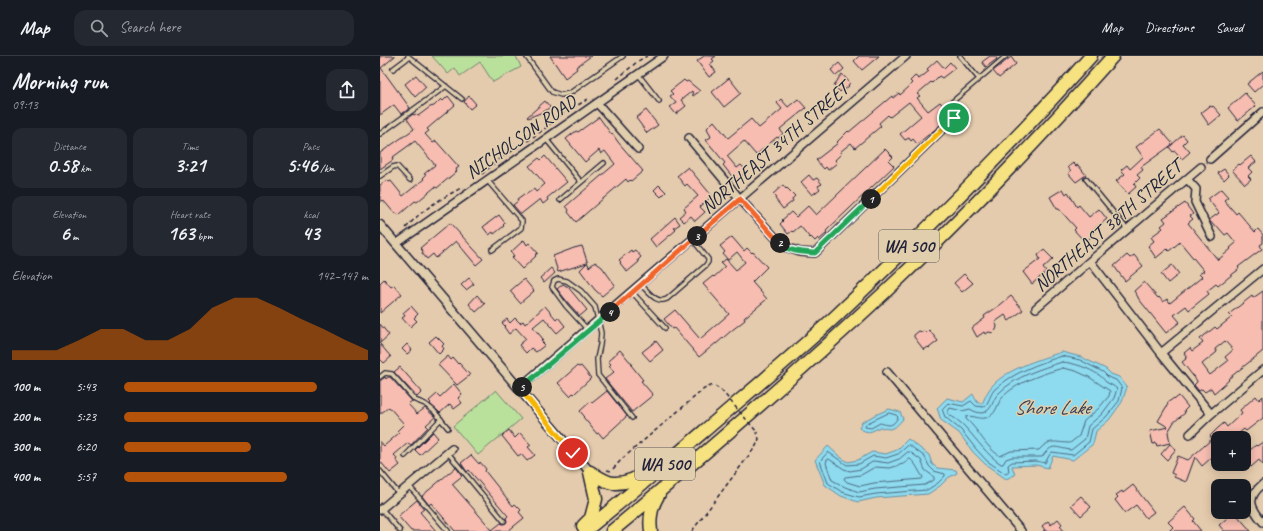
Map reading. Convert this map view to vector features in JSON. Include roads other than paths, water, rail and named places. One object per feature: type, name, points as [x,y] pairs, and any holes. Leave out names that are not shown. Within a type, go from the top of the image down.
[{"type":"highway","name":"WA 500","points":[[585,531],[794,354],[907,248],[992,163],[1091,56]]},
{"type":"highway","name":"WA 500","points":[[612,531],[816,356],[919,259],[1066,109],[1113,56]]},
{"type":"highway","points":[[590,472],[603,480],[614,483],[635,479],[648,472],[713,423]]},
{"type":"highway","points":[[578,531],[591,518],[594,511],[596,499],[590,472]]},
{"type":"highway","points":[[651,531],[651,512],[655,500],[661,490]]},
{"type":"street","name":"NICHOLSON ROAD","points":[[396,244],[664,56]]},
{"type":"street","name":"NORTHEAST 34TH STREET","points":[[519,388],[598,322],[906,56]]},
{"type":"street","points":[[598,103],[638,149]]},
{"type":"street","name":"NORTHEAST 38TH STREET","points":[[1210,159],[1263,112]]},
{"type":"street","points":[[689,138],[740,199],[783,246],[800,252],[815,253],[954,118]]},
{"type":"street","name":"NORTHEAST 38TH STREET","points":[[1036,308],[1201,167]]},
{"type":"street","points":[[1187,179],[1196,189],[1195,202],[1212,237]]},
{"type":"street","points":[[380,225],[590,472]]},
{"type":"street","points":[[1090,261],[1161,353],[1211,414]]},
{"type":"street","points":[[1161,353],[1263,269]]},
{"type":"street","points":[[1190,434],[1263,370]]},
{"type":"street","points":[[887,372],[1017,529]]},
{"type":"street","points":[[381,510],[450,451]]},
{"type":"street","points":[[1263,484],[1252,496],[1254,511],[1263,522]]},
{"type":"lane","points":[[393,69],[409,56],[462,99]]},
{"type":"lane","points":[[526,56],[552,92],[561,95],[570,93],[623,56]]},
{"type":"lane","points":[[960,56],[979,79]]},
{"type":"lane","points":[[952,102],[1006,56]]},
{"type":"lane","points":[[638,74],[659,102]]},
{"type":"lane","points":[[380,134],[446,86]]},
{"type":"lane","points":[[546,139],[581,182]]},
{"type":"lane","points":[[560,200],[604,163]]},
{"type":"lane","points":[[380,176],[397,166],[410,180]]},
{"type":"lane","points":[[1086,179],[1127,229]]},
{"type":"lane","points":[[487,180],[522,221],[521,228],[492,250]]},
{"type":"lane","points":[[641,284],[656,299],[662,301],[667,299],[706,266],[708,259],[693,240]]},
{"type":"lane","points":[[588,330],[566,306],[552,287],[554,281],[558,279],[567,281],[581,291],[594,307],[601,333],[597,359],[598,375],[632,418]]},
{"type":"lane","points":[[632,292],[665,328]]},
{"type":"lane","points":[[380,376],[385,373],[392,374],[415,400],[425,404],[434,411],[448,428]]},
{"type":"lane","points":[[405,456],[441,419]]},
{"type":"lane","points":[[450,451],[504,521]]},
{"type":"lane","points":[[380,471],[399,494]]},
{"type":"lane","points":[[409,486],[448,531]]},
{"type":"lane","points":[[381,510],[400,531]]},
{"type":"water","name":"Shore Lake","points":[[1062,352],[1081,357],[1106,369],[1111,374],[1119,377],[1127,387],[1122,402],[1109,420],[1096,431],[1093,444],[1073,460],[1053,456],[1048,468],[1036,465],[1012,466],[1015,475],[1006,479],[985,464],[973,452],[959,433],[941,420],[937,408],[947,398],[963,402],[973,394],[977,402],[982,404],[989,390],[995,383],[1012,371]]},
{"type":"water","points":[[889,409],[900,412],[903,419],[895,427],[888,429],[880,427],[870,432],[859,428],[862,422]]},
{"type":"water","points":[[908,439],[929,455],[932,464],[937,468],[956,470],[957,473],[948,478],[940,486],[928,494],[876,498],[858,502],[841,496],[825,485],[815,460],[828,446],[848,462],[858,460],[872,452],[886,454],[897,450]]}]
